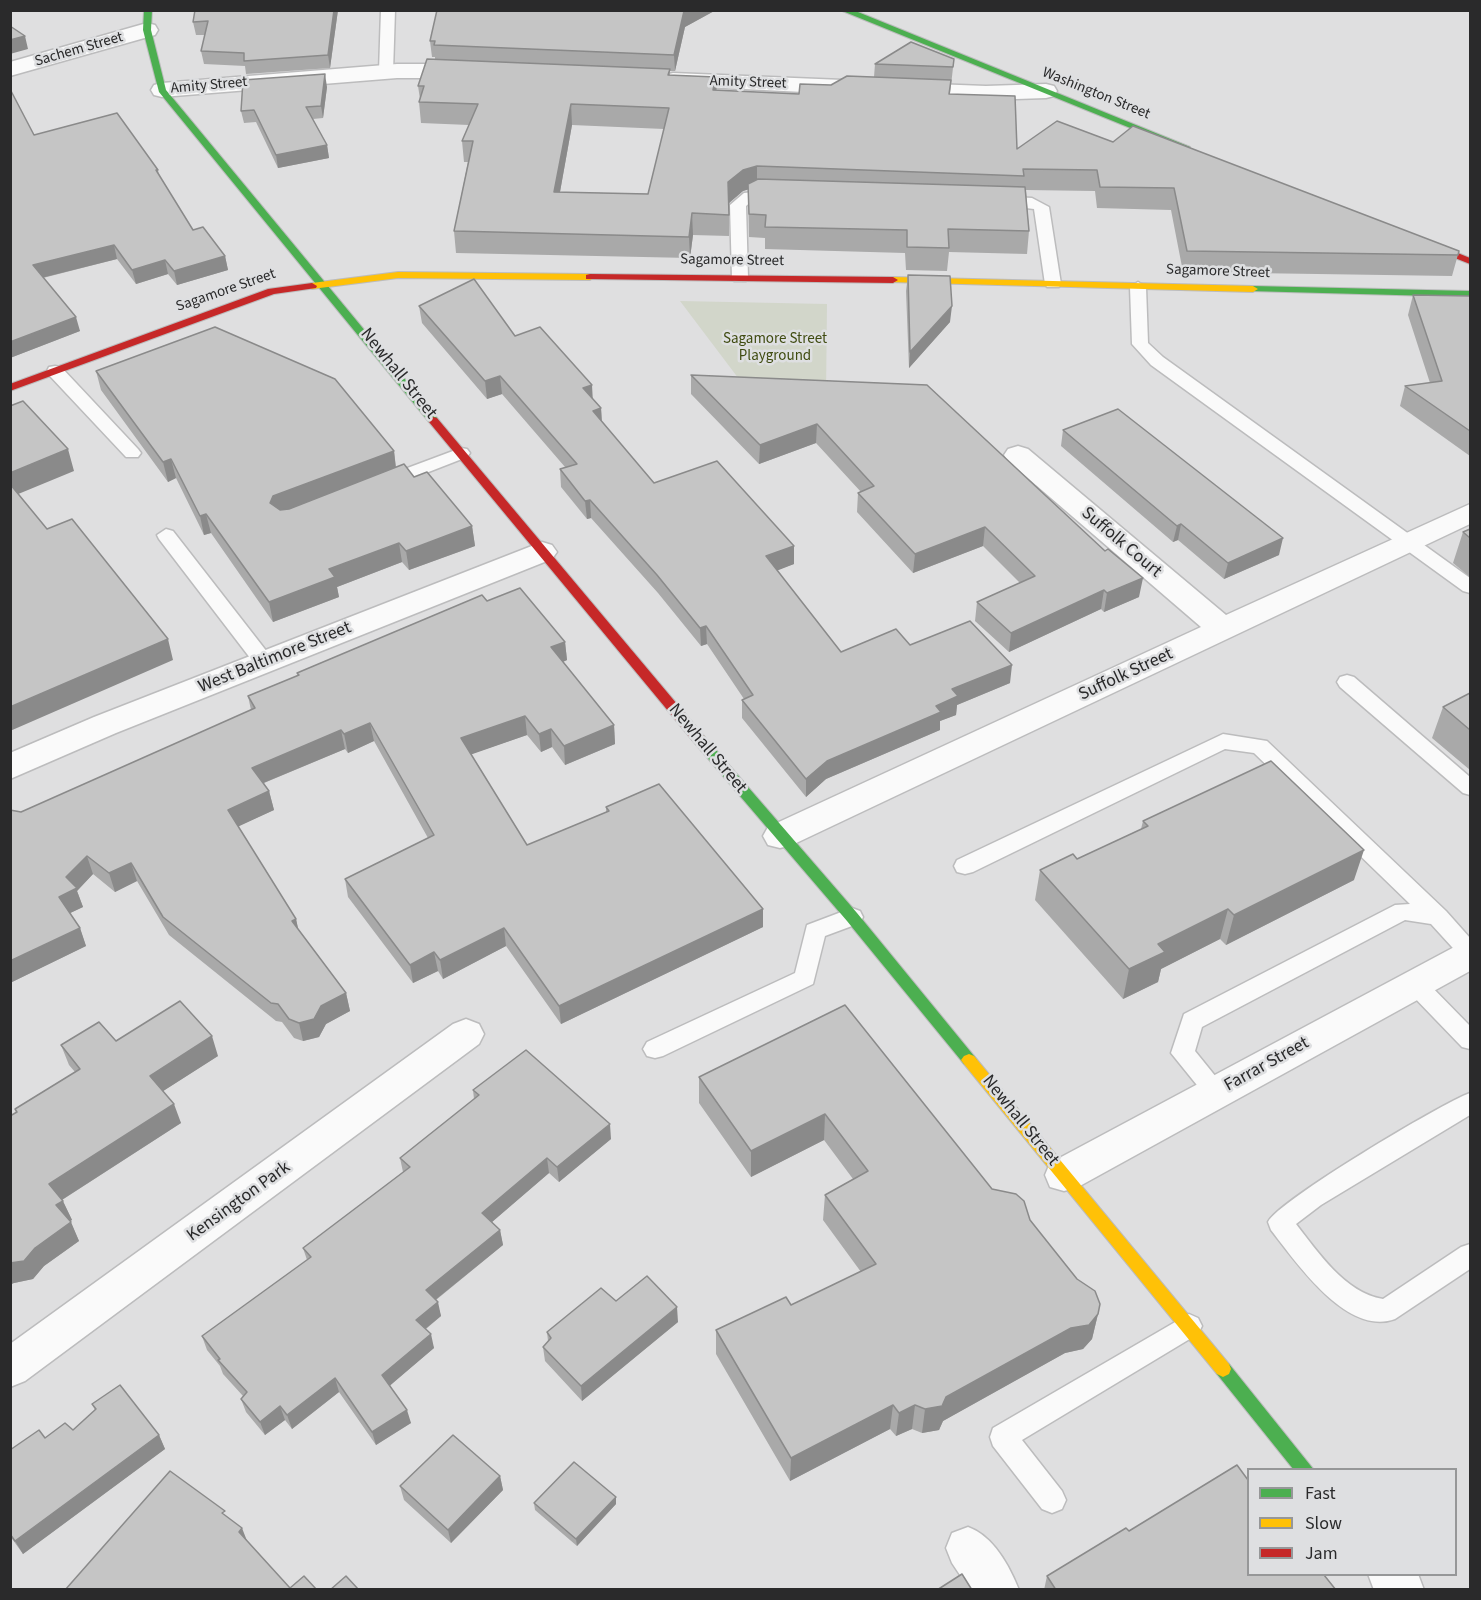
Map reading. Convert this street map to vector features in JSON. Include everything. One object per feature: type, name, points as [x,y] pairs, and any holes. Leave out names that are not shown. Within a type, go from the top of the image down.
[{"type":"street","name":"Washington Street","points":[[844,10],[1198,152]]},
{"type":"street","name":"Sachem Street","points":[[10,69],[148,20]]},
{"type":"street","name":"Newhall Street","points":[[148,20],[162,90],[542,552],[780,836],[852,917],[1303,1468]]},
{"type":"street","name":"Amity Street","points":[[162,90],[386,72],[422,70],[485,72]]},
{"type":"street","name":"Amity Street","points":[[652,79],[867,88]]},
{"type":"street","points":[[891,89],[986,93],[1046,91]]},
{"type":"street","points":[[1405,235],[1470,261]]},
{"type":"street","name":"Sagamore Street","points":[[10,388],[272,291],[320,283],[398,275],[740,278],[1470,294]]},
{"type":"street","name":"Suffolk Court","points":[[1018,455],[1224,630]]},
{"type":"street","name":"Suffolk Street","points":[[780,836],[1470,513]]},
{"type":"street","name":"West Baltimore Street","points":[[10,768],[105,725],[542,552]]},
{"type":"street","name":"Farrar Street","points":[[1064,1175],[1470,954]]},
{"type":"street","name":"Kensington Park","points":[[10,1368],[466,1034]]},
{"type":"street","points":[[968,1548],[997,1590]]},
{"type":"street","points":[[1391,1576],[1402,1590]]},
{"type":"lane","points":[[386,72],[388,10]]},
{"type":"lane","points":[[740,278],[738,205],[749,196],[757,194],[792,195]]},
{"type":"lane","points":[[980,200],[1032,203],[1041,207],[1053,284]]},
{"type":"lane","points":[[1138,286],[1140,344],[1157,361],[1470,587]]},
{"type":"lane","points":[[55,371],[132,453]]},
{"type":"lane","points":[[362,492],[461,453]]},
{"type":"lane","points":[[166,535],[264,662]]},
{"type":"lane","points":[[1347,682],[1470,788]]},
{"type":"lane","points":[[965,866],[1222,741],[1260,746],[1438,917],[1470,954]]},
{"type":"lane","points":[[1217,1093],[1183,1053],[1192,1022],[1403,911],[1438,917]]},
{"type":"lane","points":[[655,1049],[805,978],[815,932],[852,917]]},
{"type":"lane","points":[[1416,985],[1470,1040]]},
{"type":"lane","points":[[1470,1103],[1312,1197],[1280,1222],[1318,1271],[1361,1307],[1386,1311],[1470,1255]]},
{"type":"lane","points":[[1052,1500],[1003,1437],[1189,1326]]},
{"type":"green space","name":"Sagamore Street Playground","points":[[680,301],[827,304],[826,398],[751,395]]},
{"type":"building","points":[[195,10],[334,10],[328,55],[244,61],[244,53],[201,51],[208,21],[193,22]]},
{"type":"building","points":[[437,10],[686,10],[674,55],[434,45],[435,41],[430,41]]},
{"type":"building","points":[[10,26],[25,36],[10,40]]},
{"type":"building","points":[[911,42],[954,59],[953,67],[875,64]]},
{"type":"building","points":[[427,59],[670,69],[668,75],[716,77],[713,90],[799,94],[800,84],[831,85],[847,76],[951,80],[949,94],[1015,96],[1017,149],[1057,121],[1113,142],[1133,126],[1459,251],[1458,255],[1187,251],[1174,188],[1100,187],[1097,170],[1023,169],[1024,176],[757,166],[743,170],[728,182],[729,215],[692,213],[689,237],[454,231],[473,141],[462,141],[478,104],[419,102],[424,86],[418,86]],"holes":[[[571,104],[669,108],[648,194],[554,192]]]},
{"type":"building","points":[[325,74],[321,106],[306,107],[327,145],[276,155],[254,110],[241,111],[243,80]]},
{"type":"building","points":[[10,89],[34,135],[117,113],[158,170],[156,170],[193,230],[203,227],[225,256],[174,271],[165,260],[132,270],[114,245],[33,265],[76,317],[10,342]]},
{"type":"building","points":[[758,179],[1025,187],[1029,231],[948,229],[949,248],[907,247],[907,230],[765,227],[766,215],[749,214],[748,184]]},
{"type":"building","points":[[908,275],[950,276],[952,306],[910,352]]},
{"type":"building","points":[[474,279],[515,336],[540,327],[592,385],[583,388],[601,408],[593,411],[654,483],[717,461],[794,546],[766,556],[841,652],[896,629],[910,645],[970,621],[1012,665],[952,689],[958,696],[936,706],[941,712],[827,761],[806,779],[742,700],[753,695],[706,626],[700,628],[657,575],[590,500],[585,501],[560,469],[577,464],[500,376],[485,381],[419,306]]},
{"type":"building","points":[[1413,295],[1470,296],[1470,431],[1405,386],[1442,381]]},
{"type":"building","points":[[215,327],[335,379],[394,451],[273,496],[270,503],[280,510],[289,509],[404,464],[414,477],[427,472],[472,526],[406,551],[399,543],[329,569],[335,577],[269,602],[206,514],[200,516],[171,459],[163,462],[96,371]]},
{"type":"building","points":[[691,375],[927,385],[1105,551],[1108,549],[1143,578],[1107,593],[1104,590],[1011,633],[977,602],[1035,576],[985,527],[915,554],[858,493],[874,486],[817,424],[760,445]]},
{"type":"building","points":[[23,401],[68,449],[10,473],[10,406]]},
{"type":"building","points":[[1118,409],[1283,538],[1228,563],[1181,524],[1177,526],[1063,430]]},
{"type":"building","points":[[10,484],[47,529],[72,519],[168,639],[10,707]]},
{"type":"building","points":[[1470,529],[1470,538],[1463,532]]},
{"type":"building","points":[[520,588],[565,642],[551,647],[614,725],[564,746],[551,729],[539,734],[525,716],[461,738],[527,845],[609,811],[606,807],[659,784],[763,909],[559,1006],[504,928],[440,960],[434,952],[410,965],[345,879],[434,835],[370,723],[344,734],[341,730],[252,768],[269,791],[228,810],[296,919],[292,921],[346,993],[321,1006],[314,1019],[299,1023],[289,1019],[278,1004],[271,1003],[163,917],[131,863],[109,873],[87,856],[66,877],[77,888],[59,897],[80,928],[10,961],[10,810],[21,812],[255,708],[248,696],[299,675],[297,673],[482,595],[487,601]]},
{"type":"building","points":[[1470,693],[1470,730],[1443,707]]},
{"type":"building","points":[[1271,761],[1364,850],[1234,915],[1228,909],[1158,944],[1165,952],[1129,969],[1040,870],[1073,854],[1077,859],[1148,826],[1143,821]]},
{"type":"building","points":[[180,1001],[212,1036],[150,1076],[174,1104],[49,1184],[63,1201],[56,1205],[71,1222],[35,1248],[24,1261],[10,1263],[10,1116],[17,1112],[15,1109],[80,1069],[61,1045],[99,1022],[116,1041]]},
{"type":"building","points":[[845,1005],[992,1189],[1016,1194],[1024,1201],[1030,1220],[1077,1279],[1095,1291],[1100,1304],[1098,1314],[1089,1325],[1071,1328],[946,1397],[942,1406],[925,1409],[915,1405],[899,1413],[893,1405],[791,1458],[716,1330],[786,1297],[791,1305],[876,1264],[825,1195],[868,1171],[825,1114],[751,1151],[699,1077]]},
{"type":"building","points":[[526,1050],[610,1124],[557,1167],[547,1158],[482,1213],[500,1230],[426,1290],[438,1302],[416,1320],[431,1334],[382,1375],[407,1410],[372,1432],[335,1378],[287,1415],[280,1406],[260,1422],[241,1399],[247,1392],[218,1360],[220,1359],[202,1336],[311,1257],[303,1248],[410,1167],[400,1158],[479,1095],[473,1090]]},
{"type":"building","points":[[647,1276],[677,1307],[581,1386],[543,1347],[551,1338],[547,1332],[601,1288],[616,1301]]},
{"type":"building","points":[[120,1385],[159,1435],[15,1541],[10,1534],[10,1450],[39,1430],[45,1438],[65,1423],[73,1430],[96,1409],[92,1404]]},
{"type":"building","points":[[453,1435],[500,1476],[448,1530],[400,1486]]},
{"type":"building","points":[[574,1462],[616,1497],[576,1539],[534,1503]]},
{"type":"building","points":[[1237,1465],[1247,1479],[1247,1576],[1325,1576],[1336,1590],[1056,1590],[1047,1576],[1126,1528],[1129,1531]]},
{"type":"building","points":[[170,1471],[225,1511],[222,1513],[242,1528],[239,1532],[290,1588],[304,1576],[317,1590],[65,1590]]},
{"type":"building","points":[[962,1574],[972,1590],[937,1590]]},
{"type":"building","points":[[346,1576],[359,1590],[330,1590]]},
{"type":"traffic: fast","points":[[148,10],[147,30],[162,90],[433,420]]},
{"type":"traffic: fast","points":[[844,10],[1185,147]]},
{"type":"traffic: fast","points":[[1253,289],[1470,294]]},
{"type":"traffic: fast","points":[[698,738],[852,917],[969,1060]]},
{"type":"traffic: fast","points":[[1223,1369],[1303,1468]]},
{"type":"traffic: slow","points":[[312,286],[398,275],[590,277]]},
{"type":"traffic: slow","points":[[893,280],[1253,289]]},
{"type":"traffic: slow","points":[[969,1060],[1223,1369]]},
{"type":"traffic: jam","points":[[1416,239],[1470,261]]},
{"type":"traffic: jam","points":[[590,277],[893,280]]},
{"type":"traffic: jam","points":[[10,388],[272,291],[312,286]]},
{"type":"traffic: jam","points":[[433,420],[698,738]]}]
